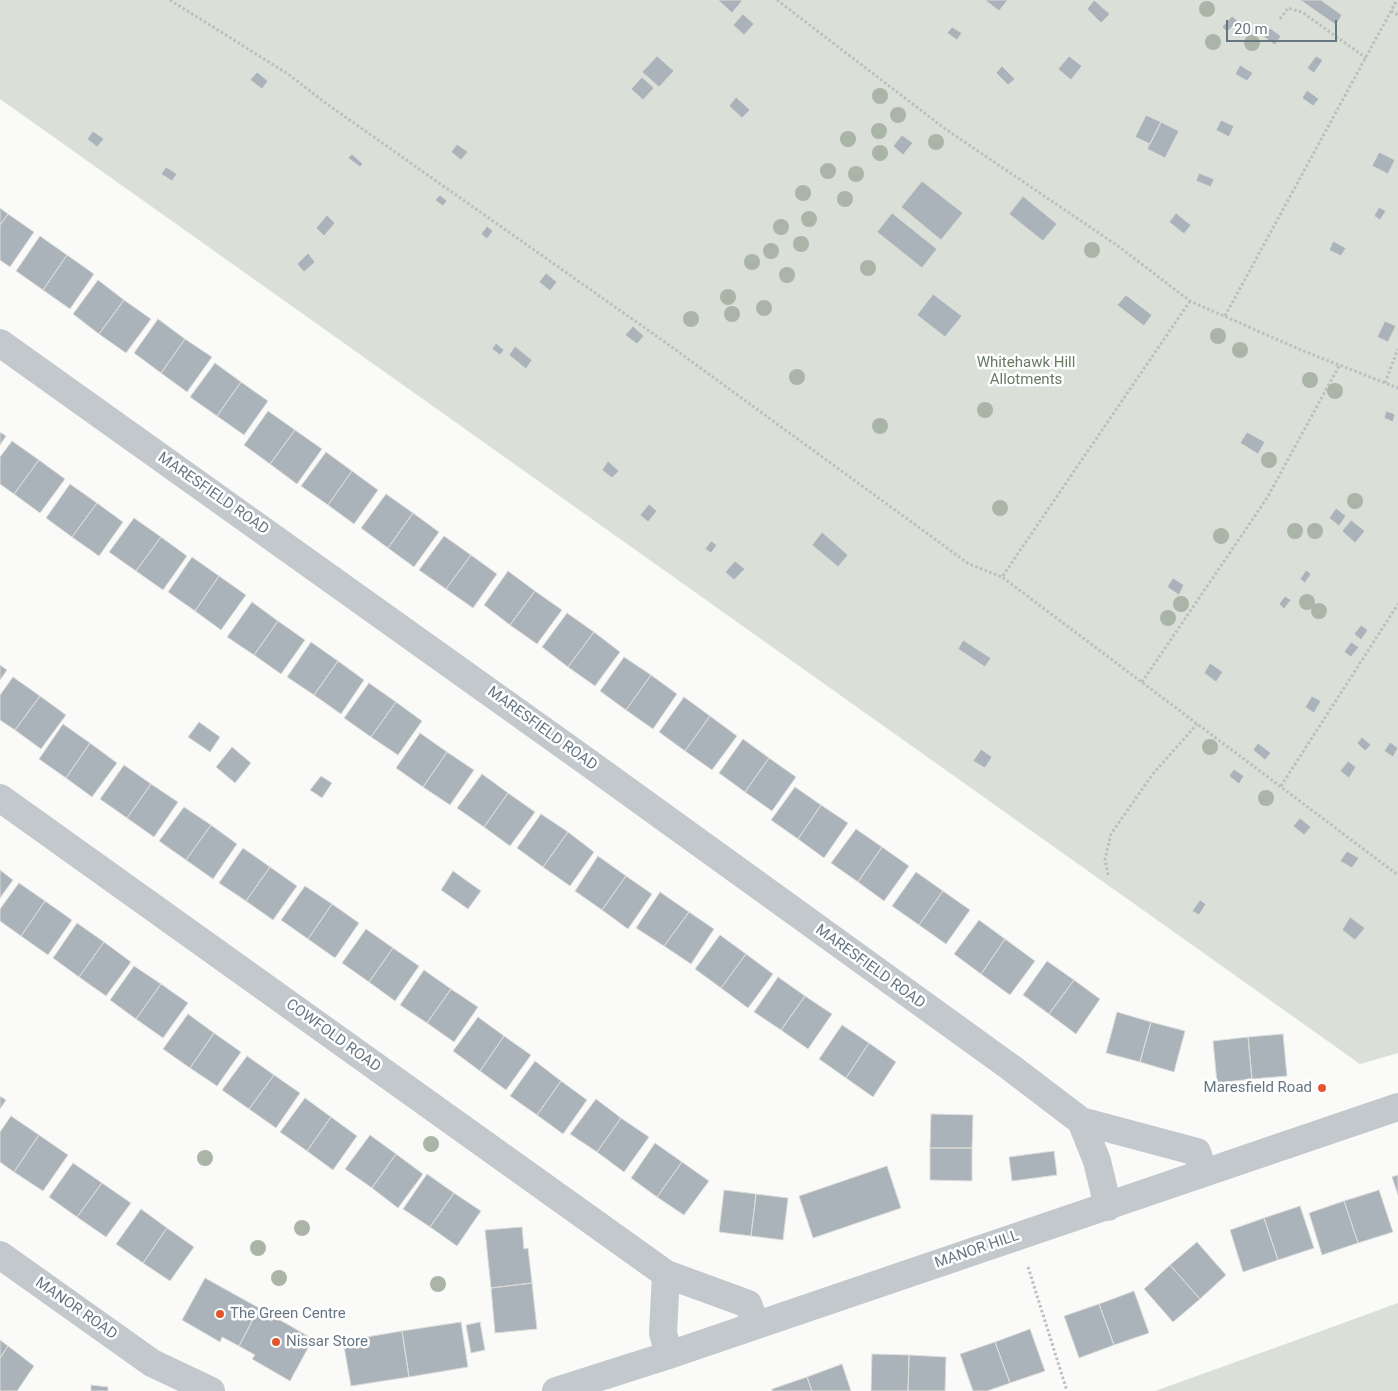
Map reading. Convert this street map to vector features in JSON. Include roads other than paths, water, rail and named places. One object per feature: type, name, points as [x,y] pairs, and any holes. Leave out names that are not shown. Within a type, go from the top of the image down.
[{"type":"street","name":"MARESFIELD ROAD","points":[[0,343],[586,760],[1081,1121],[1197,1152],[1204,1173]]},
{"type":"street","name":"COWFOLD ROAD","points":[[0,798],[666,1274],[748,1304],[756,1325]]},
{"type":"street","name":"MANOR HILL","points":[[556,1391],[669,1355],[1108,1207],[1398,1107]]},
{"type":"street","points":[[1081,1121],[1097,1162],[1108,1207]]},
{"type":"street","name":"MANOR ROAD","points":[[0,1255],[152,1363],[211,1391]]},
{"type":"street","points":[[666,1274],[663,1333],[669,1355]]},
{"type":"street","points":[[152,1363],[164,1391]]},
{"type":"place","name":"Maresfield Road","points":[[1322,1088]]},
{"type":"place","name":"The Green Centre","points":[[220,1314]]},
{"type":"place","name":"Nissar Store","points":[[276,1342]]},
{"type":"park label","name":"Whitehawk Hill Allotments","points":[[1026,372]]}]
